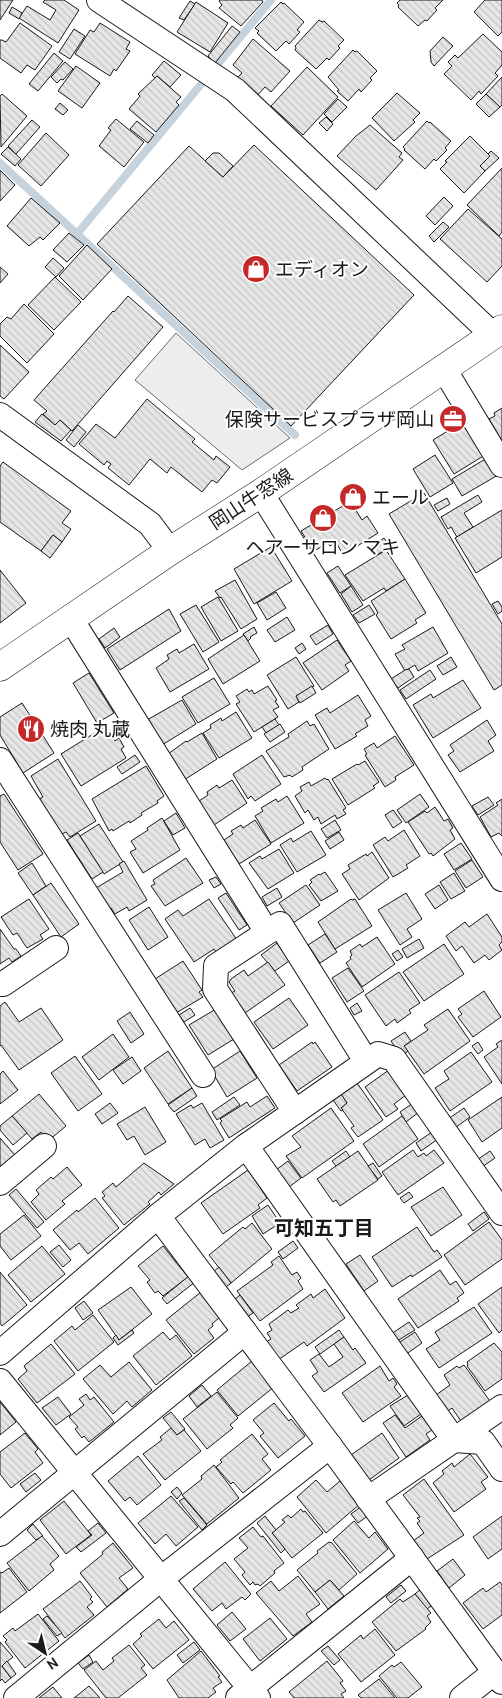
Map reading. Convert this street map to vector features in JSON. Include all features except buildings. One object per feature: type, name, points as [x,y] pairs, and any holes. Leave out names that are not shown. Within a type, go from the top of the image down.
[{"type":"main road","name":"岡山牛窓線","points":[[0,667],[170,551],[261,494],[498,332]]},
{"type":"street","points":[[99,0],[235,90],[498,332]]},
{"type":"street","points":[[444,370],[502,465]]},
{"type":"street","points":[[0,414],[150,524],[170,551]]},
{"type":"street","points":[[261,494],[502,880]]},
{"type":"street","points":[[71,619],[268,932]]},
{"type":"street","points":[[0,760],[202,1075]]},
{"type":"street","points":[[295,1112],[215,988],[216,966],[280,924],[366,1061]]},
{"type":"street","points":[[0,984],[56,948]]},
{"type":"street","points":[[0,1353],[158,1216],[246,1146],[378,1054],[394,1059],[502,1213]]},
{"type":"street","points":[[0,1183],[44,1146]]},
{"type":"street","points":[[246,1146],[454,1440]]},
{"type":"street","points":[[158,1216],[330,1446],[498,1677],[462,1698]]},
{"type":"street","points":[[0,1534],[245,1332]]},
{"type":"street","points":[[0,1381],[162,1578],[249,1695],[412,1558]]},
{"type":"street","points":[[368,1499],[502,1406]]},
{"type":"street","points":[[454,1440],[483,1442],[502,1469]]},
{"type":"street","points":[[16,1698],[162,1578],[330,1446]]},
{"type":"shaded area","points":[[176,333],[290,438],[242,470],[135,380]]},
{"type":"waterway","points":[[77,234],[271,0]]},
{"type":"waterway","points":[[0,163],[295,435]]},
{"type":"place","name":"エディオン","points":[[256,269]]},
{"type":"place","name":"保険サービスプラザ岡山","points":[[453,419]]},
{"type":"place","name":"エール","points":[[353,497]]},
{"type":"place","name":"ヘアーサロン マキ","points":[[323,518]]},
{"type":"place","name":"焼肉 丸蔵","points":[[31,729]]},
{"type":"district","name":"可知五丁目","points":[[324,1228]]}]
